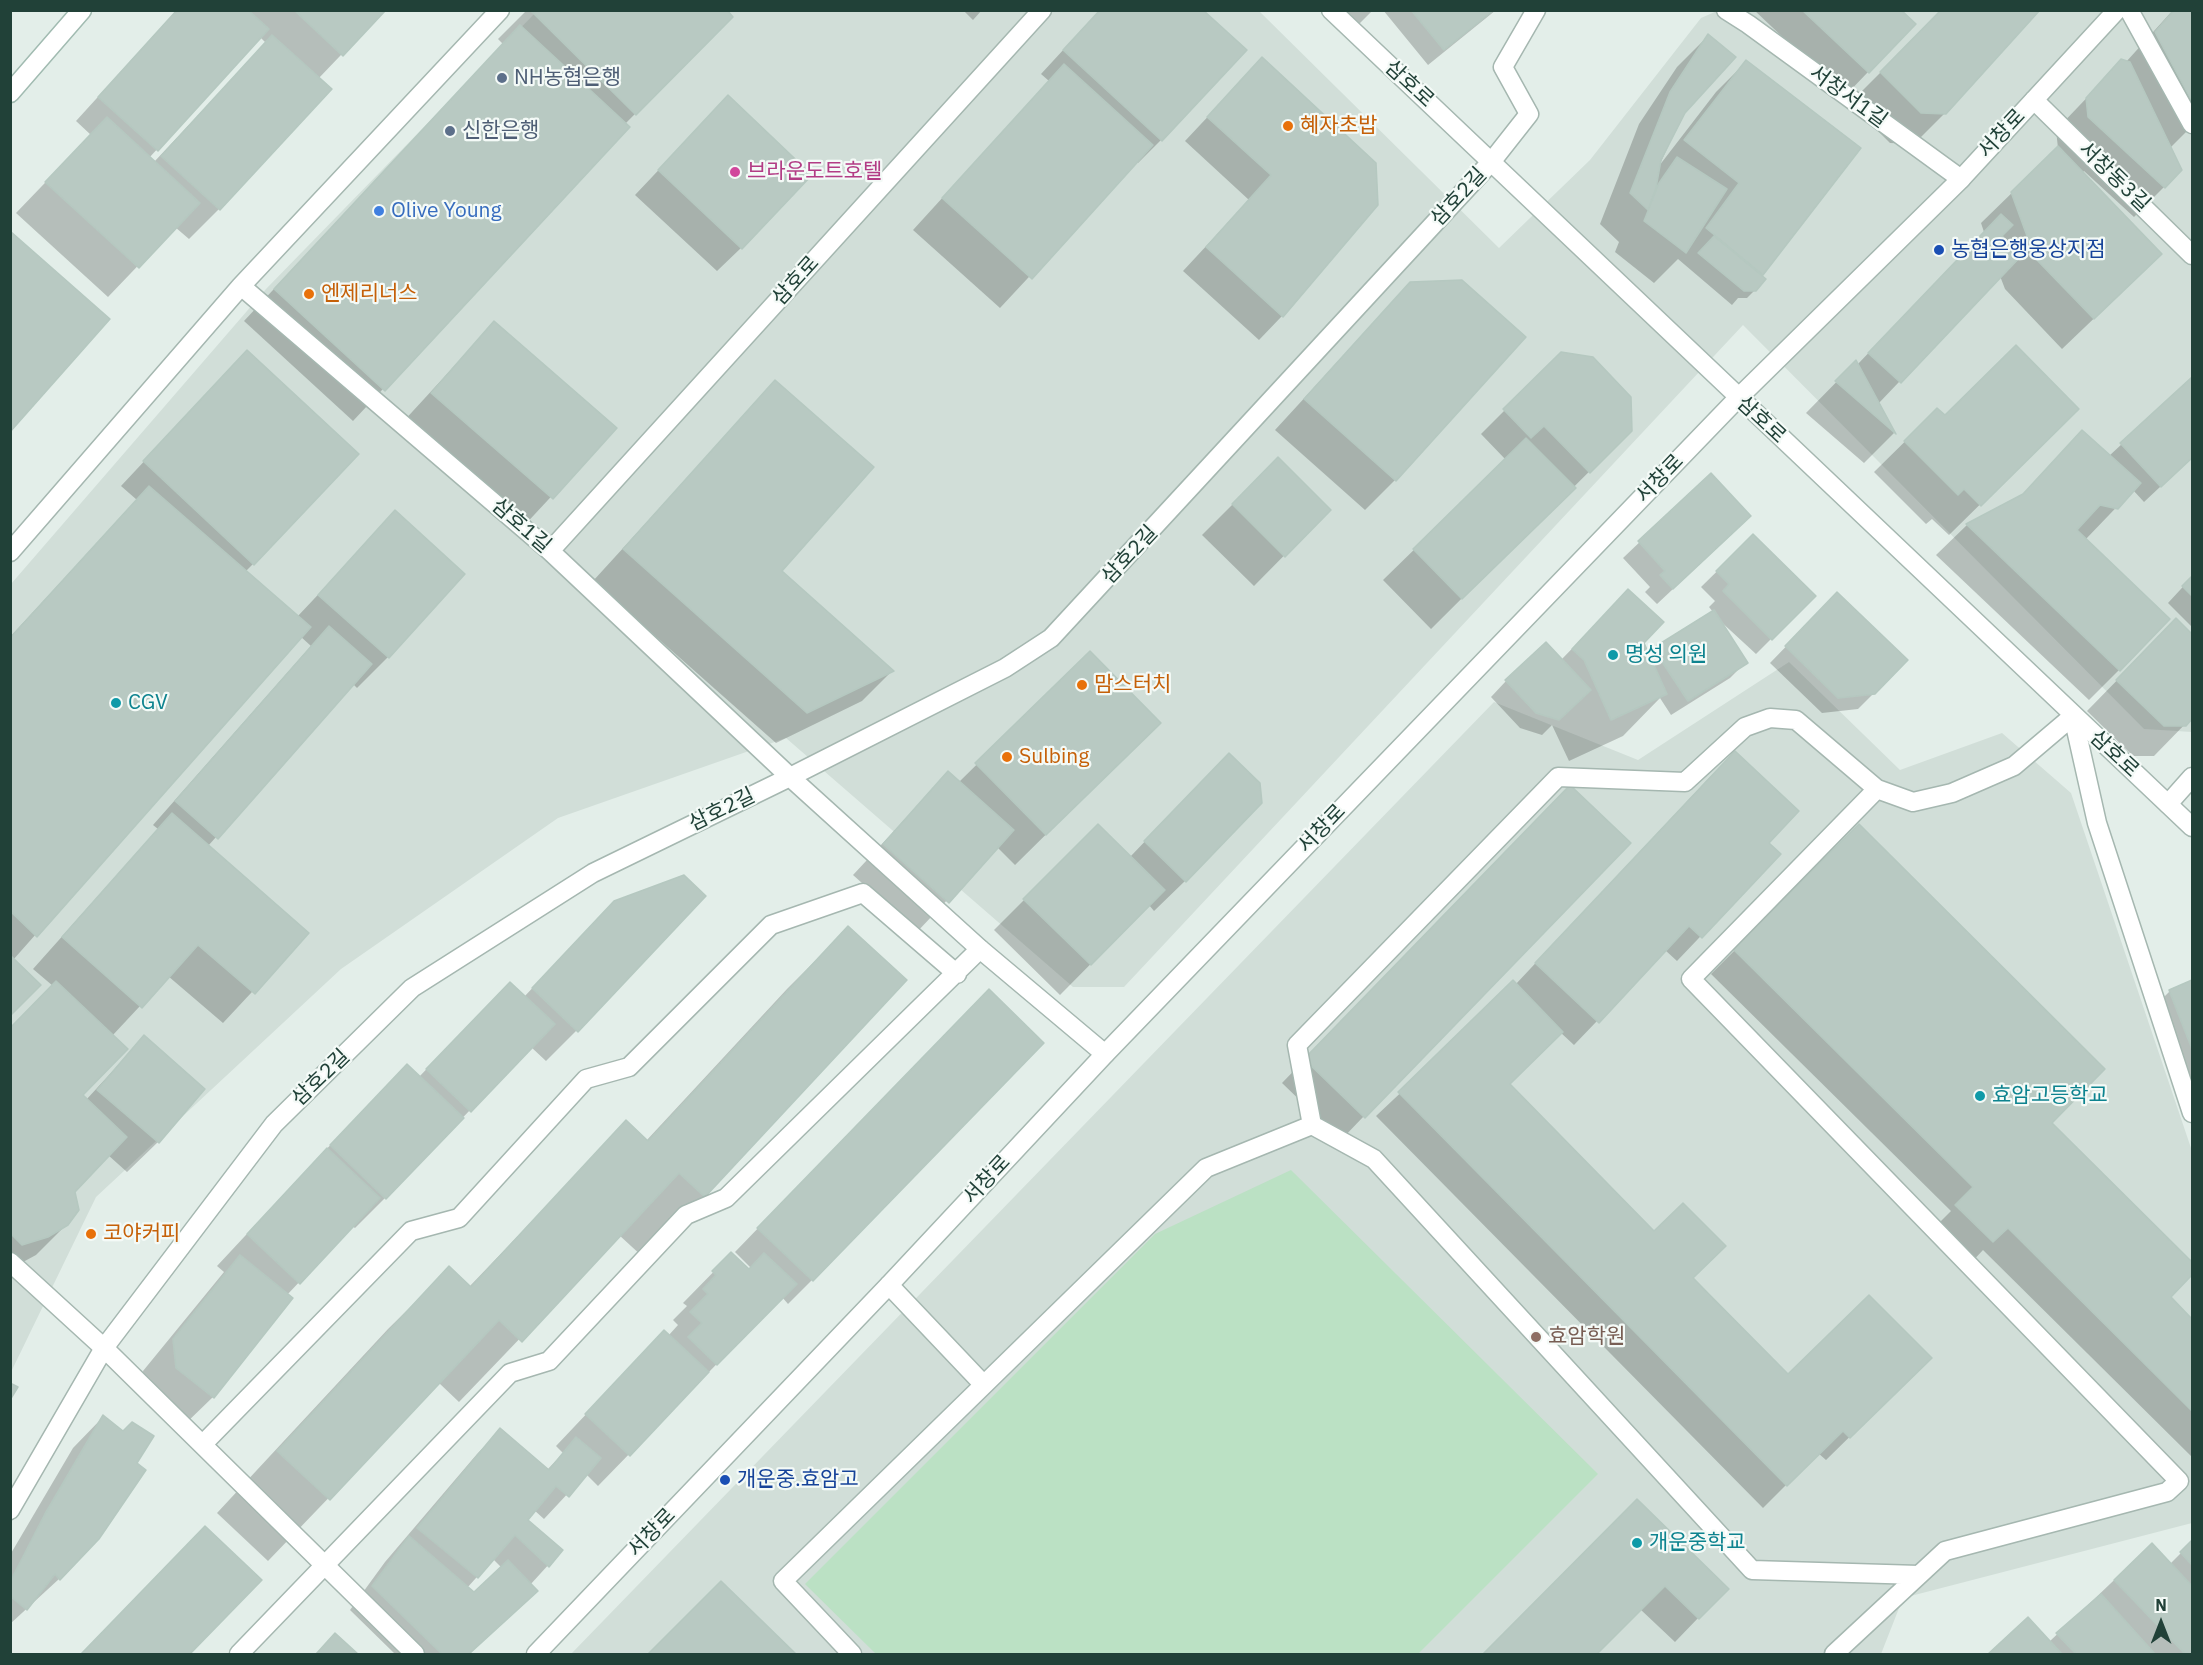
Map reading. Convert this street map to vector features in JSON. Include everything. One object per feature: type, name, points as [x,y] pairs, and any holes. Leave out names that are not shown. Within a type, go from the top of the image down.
[{"type":"street","points":[[10,93],[82,10]]},
{"type":"street","points":[[10,552],[241,286],[500,10]]},
{"type":"street","name":"삼호로","points":[[550,551],[1042,10]]},
{"type":"street","name":"삼호로","points":[[1331,10],[2073,716],[2193,827]]},
{"type":"street","name":"삼호2길","points":[[10,1510],[104,1348],[274,1124],[412,988],[593,873],[790,777],[1005,668],[1051,638],[1492,161],[1529,114],[1503,67],[1536,10]]},
{"type":"street","name":"서창서1길","points":[[1726,10],[1752,17],[1961,179]]},
{"type":"street","name":"서창로","points":[[536,1654],[889,1285],[1105,1054],[1738,398],[1961,179],[2117,10]]},
{"type":"street","points":[[2128,10],[2193,124]]},
{"type":"street","name":"서창동3길","points":[[2034,100],[2193,255]]},
{"type":"street","name":"삼호1길","points":[[241,286],[550,551],[790,777],[980,949],[1105,1054]]},
{"type":"street","points":[[1312,1125],[1297,1045],[1558,777],[1685,782],[1745,727],[1770,718],[1796,720],[1877,789],[1913,801],[1952,793],[2014,766],[2073,716],[2097,823],[2193,1113]]},
{"type":"street","points":[[2168,804],[2193,777]]},
{"type":"street","points":[[1834,1654],[1945,1551],[2167,1492],[2179,1481],[1691,979],[1877,789]]},
{"type":"street","points":[[203,1444],[411,1231],[459,1218],[586,1078],[629,1067],[771,925],[863,893],[957,974]]},
{"type":"street","points":[[239,1654],[510,1373],[549,1361],[686,1215],[726,1198],[980,949]]},
{"type":"street","points":[[852,1654],[783,1581],[982,1384],[1206,1168],[1312,1125]]},
{"type":"street","points":[[1312,1125],[1374,1159],[1752,1570],[1919,1575]]},
{"type":"street","points":[[10,1262],[104,1348],[415,1654]]},
{"type":"street","points":[[889,1285],[982,1384]]},
{"type":"shaded area","points":[[537,11],[1259,11],[1499,248],[1590,160],[1701,18],[1717,11],[2192,11],[2192,732],[2144,729],[1743,325],[1124,987],[1073,987],[786,738],[558,818],[341,969],[96,1197],[11,1372],[11,584],[266,289]]},
{"type":"shaded area","name":"효암학원","points":[[1789,662],[1900,770],[2002,733],[2071,793],[2192,1151],[2192,1523],[1903,1598],[1881,1654],[571,1654],[1494,702],[1638,760]]},
{"type":"green space","points":[[1291,1170],[1598,1474],[1418,1654],[876,1654],[805,1584],[1155,1234]]},
{"type":"building","points":[[177,10],[248,10],[269,29],[158,151],[98,97]]},
{"type":"building","points":[[294,10],[386,10],[343,56]]},
{"type":"building","points":[[530,10],[727,10],[733,17],[636,115]]},
{"type":"building","points":[[1100,10],[1203,10],[1247,50],[1162,141],[1063,50]]},
{"type":"building","points":[[1411,10],[1494,10],[1444,50]]},
{"type":"building","points":[[1802,10],[1901,10],[1916,24],[1869,73]]},
{"type":"building","points":[[1941,10],[2040,10],[1946,114],[1921,113],[1880,72]]},
{"type":"building","points":[[2174,10],[2192,10],[2192,102],[2155,32]]},
{"type":"building","points":[[520,25],[630,127],[385,391],[274,289]]},
{"type":"building","points":[[1708,34],[1736,57],[1685,113],[1661,160],[1656,188],[1648,210],[1630,193],[1670,92]]},
{"type":"building","points":[[272,35],[332,89],[220,210],[161,156]]},
{"type":"building","points":[[1262,57],[1376,163],[1378,205],[1283,317],[1206,247],[1271,175],[1207,117]]},
{"type":"building","points":[[2121,59],[2130,62],[2182,170],[2165,188],[2088,117],[2086,98]]},
{"type":"building","points":[[1746,60],[1861,148],[1763,275],[1706,228],[1739,183],[1684,140]]},
{"type":"building","points":[[1064,64],[1153,145],[1032,279],[942,198]]},
{"type":"building","name":"브라운도트호텔","points":[[728,95],[812,175],[742,249],[658,170]]},
{"type":"building","points":[[107,117],[200,203],[139,268],[45,182]]},
{"type":"building","points":[[2058,146],[2162,254],[2094,319],[2035,258],[2011,192]]},
{"type":"building","points":[[1677,157],[1727,189],[1686,253],[1644,221],[1659,183]]},
{"type":"building","points":[[2001,214],[2013,225],[2002,236],[2022,255],[1901,383],[1868,353]]},
{"type":"building","points":[[10,231],[110,319],[10,432]]},
{"type":"building","points":[[1714,236],[1766,279],[1756,291],[1744,291],[1698,253]]},
{"type":"building","points":[[1462,280],[1526,337],[1396,481],[1304,399],[1410,282]]},
{"type":"building","points":[[494,321],[617,428],[553,499],[431,393]]},
{"type":"building","points":[[2016,345],[2079,409],[1981,506],[1964,489],[1958,495],[1904,441],[1937,408],[1945,415]]},
{"type":"building","points":[[247,350],[359,454],[254,565],[143,461]]},
{"type":"building","points":[[1561,352],[1593,357],[1631,397],[1632,431],[1590,473],[1544,426],[1531,438],[1503,409]]},
{"type":"building","points":[[1856,360],[1896,434],[1835,381]]},
{"type":"building","points":[[2192,377],[2192,458],[2161,487],[2120,443]]},
{"type":"building","points":[[775,380],[874,467],[782,571],[894,671],[807,713],[623,549]]},
{"type":"building","points":[[2082,430],[2141,483],[2118,509],[2100,505],[2077,530],[2170,619],[2120,671],[1966,524],[2023,494]]},
{"type":"building","points":[[1526,438],[1576,488],[1462,599],[1413,549]]},
{"type":"building","points":[[1278,457],[1331,510],[1285,557],[1232,504]]},
{"type":"building","points":[[1711,473],[1751,516],[1673,589],[1660,575],[1665,571],[1638,541]]},
{"type":"building","points":[[149,486],[311,627],[37,937],[10,911],[10,638]]},
{"type":"building","points":[[395,510],[465,574],[389,658],[318,595]]},
{"type":"building","points":[[1753,534],[1816,596],[1772,640],[1723,591],[1729,584],[1716,571]]},
{"type":"building","points":[[2192,576],[2192,596],[2182,586]]},
{"type":"building","name":"명성 의원","points":[[1628,589],[1664,622],[1644,643],[1667,694],[1611,720],[1584,660],[1572,649]]},
{"type":"building","points":[[1837,592],[1908,660],[1875,694],[1838,698],[1785,646]]},
{"type":"building","points":[[1714,610],[1748,663],[1688,701],[1653,648]]},
{"type":"building","points":[[2176,618],[2192,634],[2192,719],[2186,726],[2164,726],[2116,680]]},
{"type":"building","points":[[329,626],[372,664],[218,839],[175,801]]},
{"type":"building","points":[[1546,642],[1591,690],[1559,720],[1536,713],[1505,680]]},
{"type":"building","points":[[1090,651],[1161,723],[1046,835],[975,763]]},
{"type":"building","points":[[1735,751],[1799,811],[1769,843],[1781,854],[1702,938],[1689,926],[1599,1023],[1535,963]]},
{"type":"building","points":[[1229,753],[1260,783],[1262,803],[1186,882],[1144,841]]},
{"type":"building","points":[[948,771],[1014,830],[949,903],[883,844]]},
{"type":"building","points":[[1570,785],[1631,843],[1365,1118],[1304,1059]]},
{"type":"building","points":[[172,813],[309,933],[255,994],[198,945],[142,1008],[62,937]]},
{"type":"building","points":[[1098,824],[1165,890],[1091,965],[1023,899]]},
{"type":"building","name":"효암고등학교","points":[[1859,824],[2105,1069],[2052,1123],[2192,1262],[2192,1275],[2171,1297],[2192,1319],[2192,1411],[2008,1228],[1993,1242],[1955,1205],[1973,1187],[1733,949]]},
{"type":"building","points":[[684,875],[706,896],[578,1032],[532,988],[614,901]]},
{"type":"building","points":[[848,926],[907,980],[705,1197],[679,1173],[522,1342],[499,1320],[330,1500],[277,1451],[449,1266],[471,1287],[626,1120],[648,1141]]},
{"type":"building","points":[[10,955],[41,985],[10,1016]]},
{"type":"building","points":[[1513,980],[1563,1032],[1510,1084],[1654,1231],[1683,1203],[1726,1246],[1693,1278],[1788,1374],[1869,1295],[1932,1358],[1850,1438],[1843,1431],[1787,1486],[1398,1092]]},
{"type":"building","points":[[2192,980],[2192,1049],[2169,990]]},
{"type":"building","points":[[56,981],[128,1049],[83,1095],[127,1137],[75,1192],[79,1210],[68,1225],[48,1237],[22,1245],[10,1233],[10,1028]]},
{"type":"building","points":[[510,982],[555,1024],[471,1112],[426,1069]]},
{"type":"building","points":[[989,989],[1044,1043],[813,1281],[757,1228]]},
{"type":"building","points":[[144,1035],[205,1089],[159,1143],[97,1090]]},
{"type":"building","points":[[407,1064],[464,1118],[386,1199],[330,1145]]},
{"type":"building","points":[[327,1148],[380,1198],[300,1284],[247,1234]]},
{"type":"building","points":[[731,1252],[749,1269],[764,1253],[797,1284],[717,1365],[688,1337],[702,1323],[690,1312],[708,1294],[703,1289],[716,1275],[712,1271]]},
{"type":"building","points":[[240,1255],[293,1298],[214,1398],[176,1368],[173,1339]]},
{"type":"building","points":[[664,1330],[709,1372],[630,1456],[585,1414]]},
{"type":"building","points":[[10,1383],[18,1387],[10,1400]]},
{"type":"building","points":[[103,1415],[123,1431],[132,1422],[154,1436],[137,1463],[146,1470],[99,1539],[60,1580],[55,1574],[27,1610],[10,1596],[10,1582],[45,1514]]},
{"type":"building","points":[[500,1428],[549,1470],[576,1437],[601,1458],[569,1497],[556,1486],[528,1520],[563,1550],[549,1567],[515,1535],[478,1578],[417,1528]]},
{"type":"building","name":"개운중학교","points":[[1637,1499],[1729,1589],[1699,1619],[1665,1586],[1597,1654],[1483,1654]]},
{"type":"building","points":[[205,1526],[262,1580],[190,1654],[81,1654]]},
{"type":"building","points":[[409,1536],[474,1592],[508,1560],[538,1591],[469,1654],[442,1654],[372,1586]]},
{"type":"building","points":[[2192,1540],[2192,1565],[2180,1552]]},
{"type":"building","points":[[2152,1543],[2192,1586],[2192,1654],[2185,1654],[2114,1580]]},
{"type":"building","points":[[721,1581],[796,1654],[648,1654]]},
{"type":"building","points":[[2101,1594],[2155,1654],[2076,1654],[2056,1633]]},
{"type":"building","points":[[2028,1617],[2062,1654],[1988,1654]]},
{"type":"building","points":[[335,1633],[358,1654],[316,1654]]},
{"type":"place","name":"NH농협은행","points":[[502,78]]},
{"type":"place","name":"혜자초밥","points":[[1288,126]]},
{"type":"place","name":"신한은행","points":[[450,131]]},
{"type":"place","name":"브라운도트호텔","points":[[735,172]]},
{"type":"place","name":"Olive Young","points":[[379,211]]},
{"type":"place","name":"농협은행웅상지점","points":[[1939,250]]},
{"type":"place","name":"엔제리너스","points":[[309,294]]},
{"type":"place","name":"명성 의원","points":[[1613,655]]},
{"type":"place","name":"맘스터치","points":[[1082,685]]},
{"type":"place","name":"CGV","points":[[116,703]]},
{"type":"place","name":"Sulbing","points":[[1007,757]]},
{"type":"place","name":"효암고등학교","points":[[1980,1096]]},
{"type":"place","name":"코야커피","points":[[91,1234]]},
{"type":"place","name":"효암학원","points":[[1536,1337]]},
{"type":"place","name":"개운중.효암고","points":[[725,1480]]},
{"type":"place","name":"개운중학교","points":[[1637,1543]]}]
